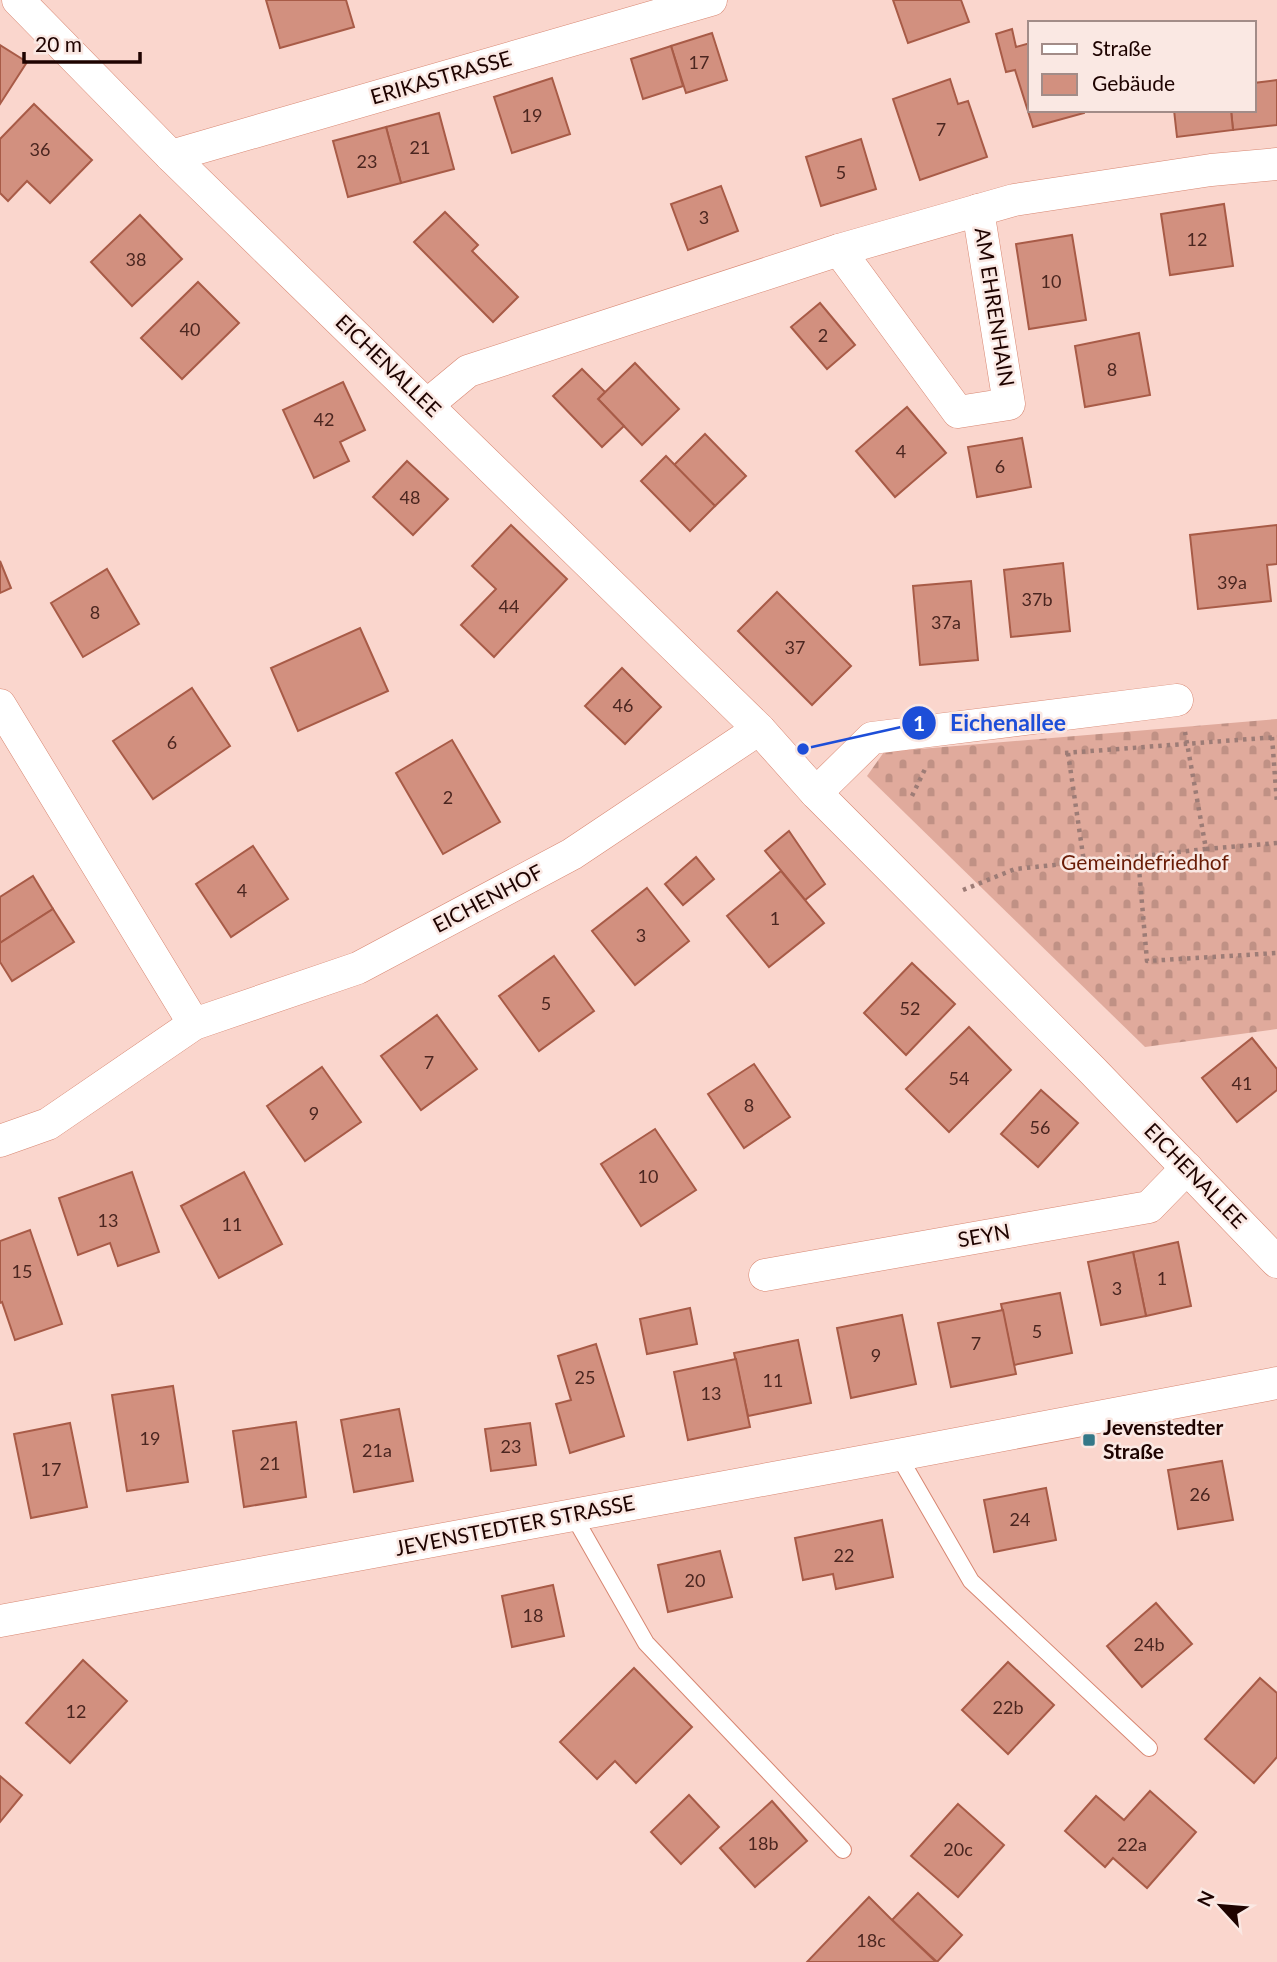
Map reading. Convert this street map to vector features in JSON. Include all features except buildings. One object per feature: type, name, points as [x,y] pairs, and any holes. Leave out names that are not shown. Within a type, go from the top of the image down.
[{"type":"street","name":"EICHENALLEE","points":[[18,0],[171,156],[759,729],[816,793],[1277,1262]]},
{"type":"street","name":"ERIKASTRASSE","points":[[171,156],[712,0]]},
{"type":"street","name":"AM EHRENHAIN","points":[[427,405],[468,371],[839,250],[978,210],[1014,200],[1198,172],[1277,164]]},
{"type":"street","name":"AM EHRENHAIN","points":[[839,250],[958,412],[1009,404],[978,210]]},
{"type":"street","points":[[816,793],[872,738],[1177,700]]},
{"type":"street","points":[[0,705],[194,1024]]},
{"type":"street","name":"EICHENHOF","points":[[0,1141],[48,1124],[194,1024],[358,968],[572,854],[759,729]]},
{"type":"street","name":"SEYN","points":[[765,1275],[1149,1207],[1187,1168]]},
{"type":"street","name":"JEVENSTEDTER STRASSE","points":[[0,1621],[1277,1383]]},
{"type":"lane","points":[[898,1455],[971,1581],[1149,1748]]},
{"type":"lane","points":[[573,1515],[646,1643],[844,1850]]},
{"type":"path","points":[[1177,700],[1188,744],[1206,849]]},
{"type":"path","points":[[1056,754],[1275,737],[1277,803]]},
{"type":"path","points":[[1068,752],[1084,863]]},
{"type":"path","points":[[912,796],[928,763]]},
{"type":"path","points":[[927,904],[1014,869],[1277,843]]},
{"type":"path","points":[[1139,857],[1147,961],[1277,953]]},
{"type":"green space","name":"Gemeindefriedhof","points":[[1277,719],[1277,1029],[1145,1047],[867,776],[884,752]]},
{"type":"place","name":"Eichenallee","points":[[803,749]]},
{"type":"place","name":"Jevenstedter Straße","points":[[1089,1440]]}]
